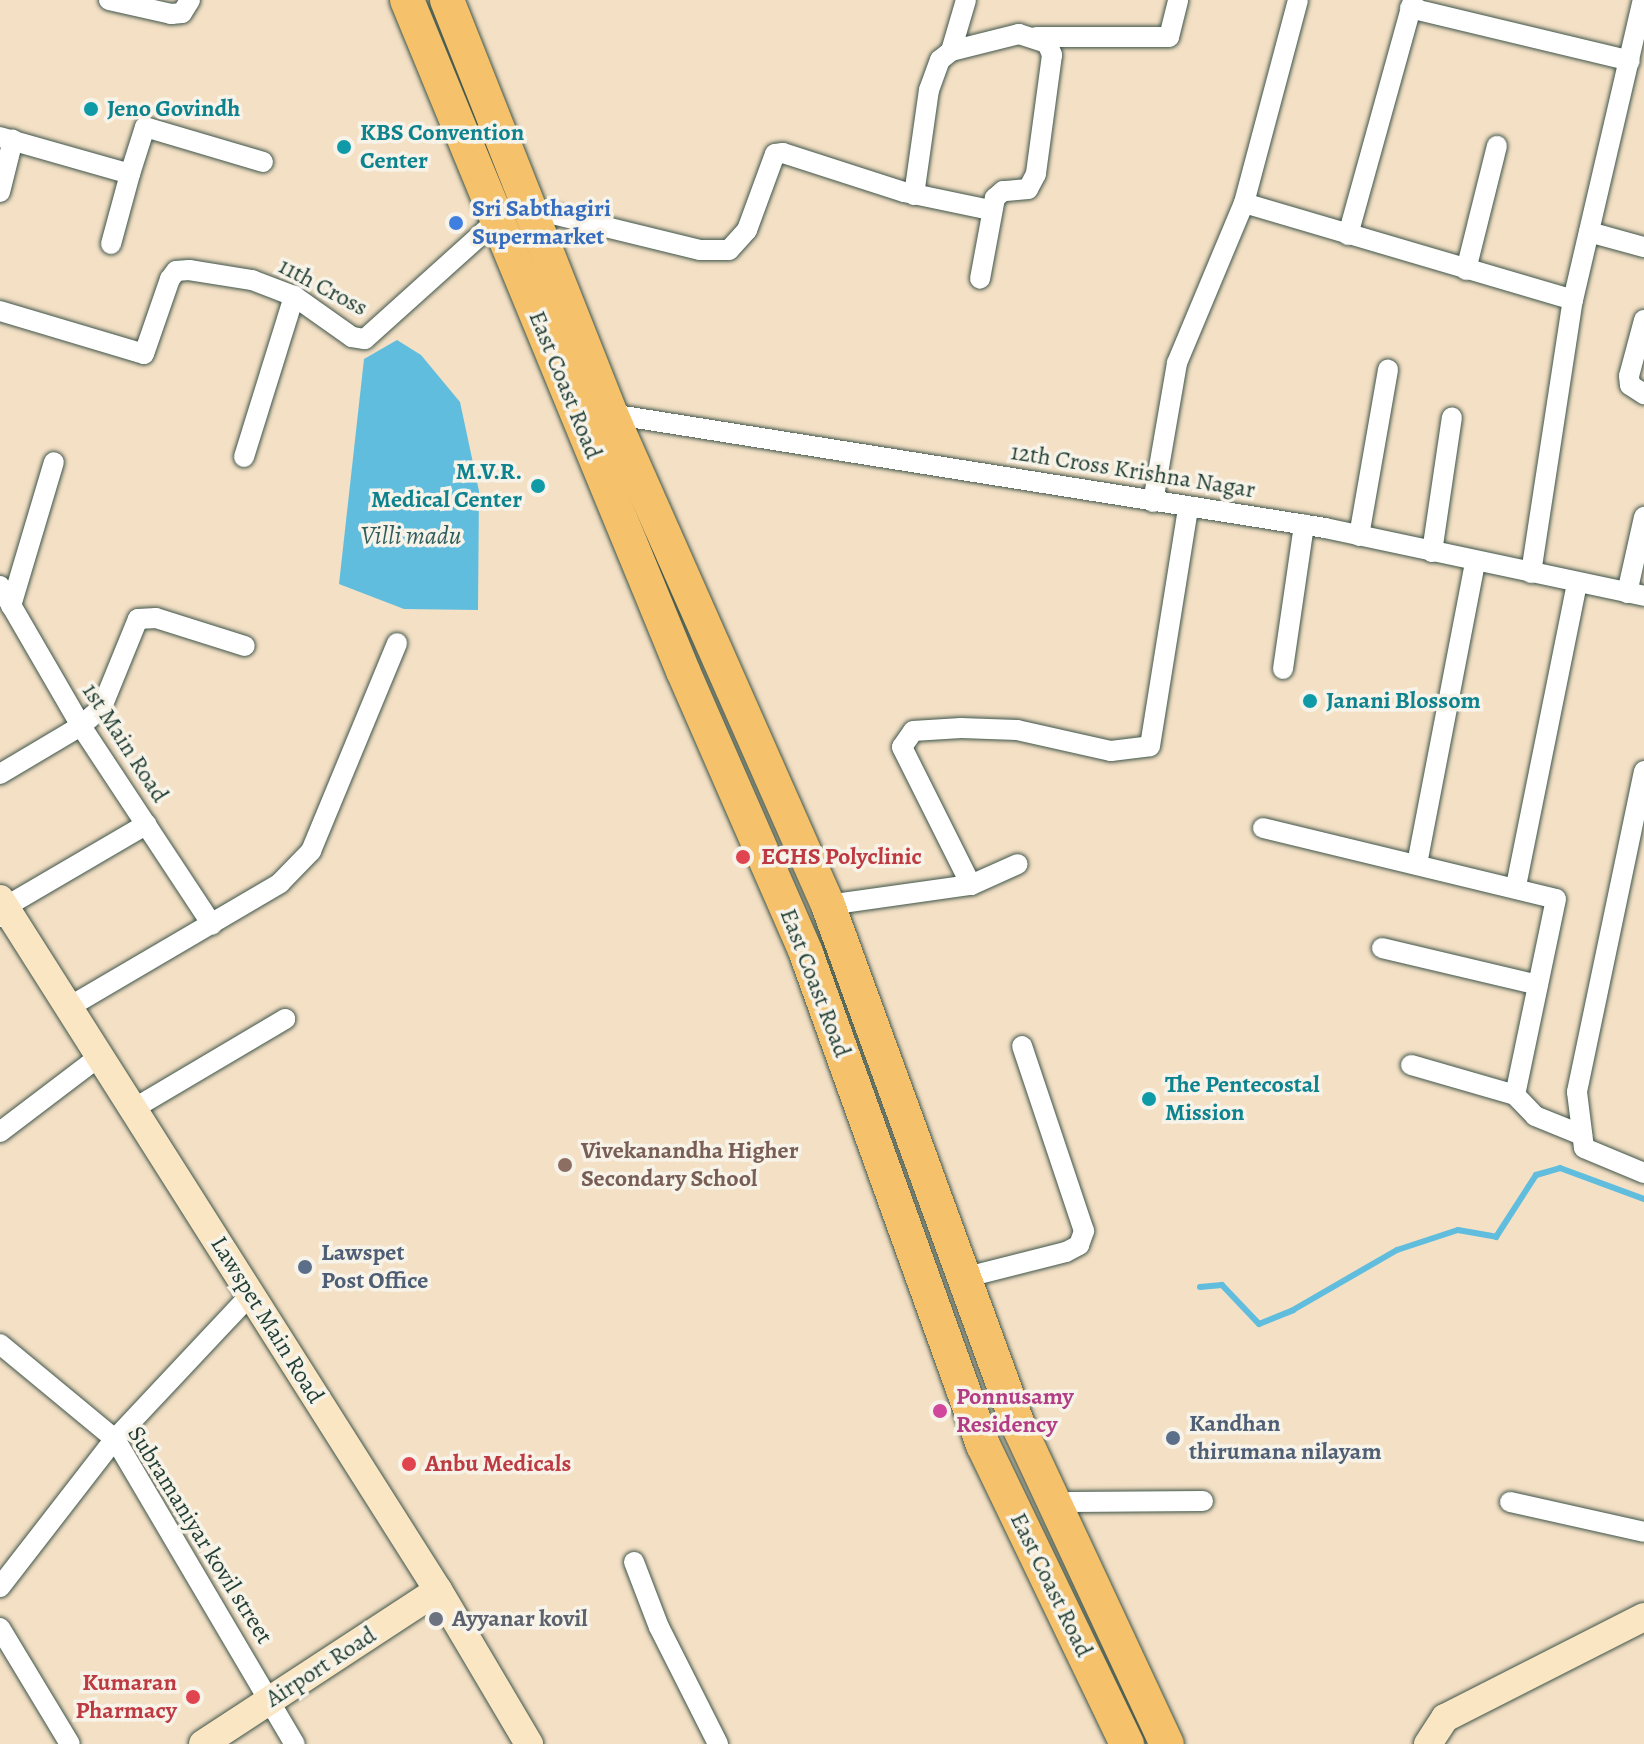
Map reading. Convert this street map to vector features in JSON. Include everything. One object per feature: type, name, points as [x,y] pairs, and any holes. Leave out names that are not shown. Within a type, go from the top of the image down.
[{"type":"highway","name":"East Coast Road","points":[[407,0],[611,414],[828,905],[963,1278],[1054,1508],[1167,1744]]},
{"type":"highway","name":"East Coast Road","points":[[447,0],[513,214],[683,671],[806,953],[983,1445],[1127,1744]]},
{"type":"street","points":[[109,0],[171,14],[182,13],[190,0]]},
{"type":"street","points":[[951,51],[966,0]]},
{"type":"street","points":[[914,195],[929,90],[940,60],[951,51],[1019,34],[1036,37],[1169,37],[1178,0]]},
{"type":"street","points":[[1153,502],[1177,363],[1244,203],[1298,0]]},
{"type":"street","points":[[1531,573],[1573,300],[1643,0]]},
{"type":"street","points":[[1348,235],[1411,4],[1630,61]]},
{"type":"street","points":[[980,279],[990,210],[1003,191],[1028,189],[1036,174],[1052,55],[1036,37]]},
{"type":"street","points":[[111,244],[145,127],[263,162]]},
{"type":"street","points":[[0,192],[7,138],[130,174]]},
{"type":"street","points":[[1466,270],[1497,146]]},
{"type":"street","points":[[513,214],[716,252],[740,242],[775,154],[914,195],[990,210]]},
{"type":"street","points":[[1244,203],[1573,300]]},
{"type":"street","name":"11th Cross","points":[[0,311],[144,354],[176,271],[252,280],[294,296],[352,337],[365,339],[513,214]]},
{"type":"street","points":[[1589,232],[1644,247]]},
{"type":"street","points":[[244,457],[294,296]]},
{"type":"street","points":[[1644,320],[1629,376],[1630,385],[1644,394]]},
{"type":"street","points":[[1359,536],[1388,369]]},
{"type":"street","name":"12th Cross Krishna Nagar","points":[[611,414],[1304,525],[1636,594]]},
{"type":"street","points":[[1432,552],[1452,417]]},
{"type":"street","points":[[11,606],[54,462]]},
{"type":"street","points":[[971,885],[902,747],[913,731],[961,728],[1017,730],[1111,751],[1150,746],[1188,508]]},
{"type":"street","points":[[1636,594],[1644,517]]},
{"type":"street","points":[[1283,669],[1304,525]]},
{"type":"street","points":[[1417,864],[1475,562]]},
{"type":"street","points":[[1516,886],[1577,583]]},
{"type":"street","name":"1st Main Road","points":[[0,586],[81,726],[212,925]]},
{"type":"street","points":[[0,774],[81,726],[110,693],[138,619],[156,618],[245,646]]},
{"type":"street","points":[[69,1007],[280,883],[311,851],[397,643]]},
{"type":"street","points":[[1644,771],[1577,1092],[1584,1148],[1644,1173]]},
{"type":"street","points":[[2,908],[147,824]]},
{"type":"street","points":[[1263,828],[1516,886],[1556,899],[1515,1095]]},
{"type":"street","points":[[828,905],[971,885],[1018,864]]},
{"type":"street","points":[[1623,870],[1644,875]]},
{"type":"street","name":"Lawspet Main Road","points":[[2,908],[69,1007],[438,1590],[529,1744]]},
{"type":"street","points":[[1382,948],[1538,985]]},
{"type":"street","points":[[133,1109],[285,1019]]},
{"type":"street","points":[[963,1278],[1066,1252],[1079,1245],[1084,1231],[1022,1046]]},
{"type":"street","points":[[0,1132],[100,1056]]},
{"type":"street","points":[[1411,1065],[1515,1095],[1535,1116],[1582,1135]]},
{"type":"street","points":[[0,1587],[115,1439],[251,1294]]},
{"type":"street","name":"Subramaniyar kovil street","points":[[0,1344],[115,1439],[187,1569],[272,1699],[295,1744]]},
{"type":"street","points":[[1054,1508],[1071,1502],[1203,1501]]},
{"type":"street","points":[[1510,1502],[1644,1532]]},
{"type":"street","points":[[634,1562],[659,1627],[718,1744]]},
{"type":"street","name":"Airport Road","points":[[203,1744],[438,1590]]},
{"type":"street","points":[[1428,1744],[1445,1718],[1644,1617]]},
{"type":"street","points":[[0,1628],[70,1744]]},
{"type":"water","name":"Villi madu","points":[[397,340],[421,355],[460,402],[479,491],[478,610],[404,609],[339,584],[364,359]]},
{"type":"waterway","points":[[1200,1287],[1222,1285],[1259,1324],[1293,1310],[1397,1250],[1458,1230],[1496,1237],[1536,1175],[1560,1168],[1644,1199]]},
{"type":"place","name":"Jeno Govindh","points":[[91,109]]},
{"type":"place","name":"KBS Convention Center","points":[[344,147]]},
{"type":"place","name":"Sri Sabthagiri Supermarket","points":[[456,223]]},
{"type":"place","name":"M.V.R. Medical Center","points":[[538,486]]},
{"type":"place","name":"Janani Blossom","points":[[1310,701]]},
{"type":"place","name":"ECHS Polyclinic","points":[[743,857]]},
{"type":"place","name":"The Pentecostal Mission","points":[[1149,1099]]},
{"type":"place","name":"Vivekanandha Higher Secondary School","points":[[565,1165]]},
{"type":"place","name":"Lawspet Post Office","points":[[305,1267]]},
{"type":"place","name":"Ponnusamy Residency","points":[[940,1411]]},
{"type":"place","name":"Kandhan thirumana nilayam","points":[[1173,1438]]},
{"type":"place","name":"Anbu Medicals","points":[[409,1464]]},
{"type":"place","name":"Ayyanar kovil","points":[[436,1619]]},
{"type":"place","name":"Kumaran Pharmacy","points":[[193,1697]]}]
